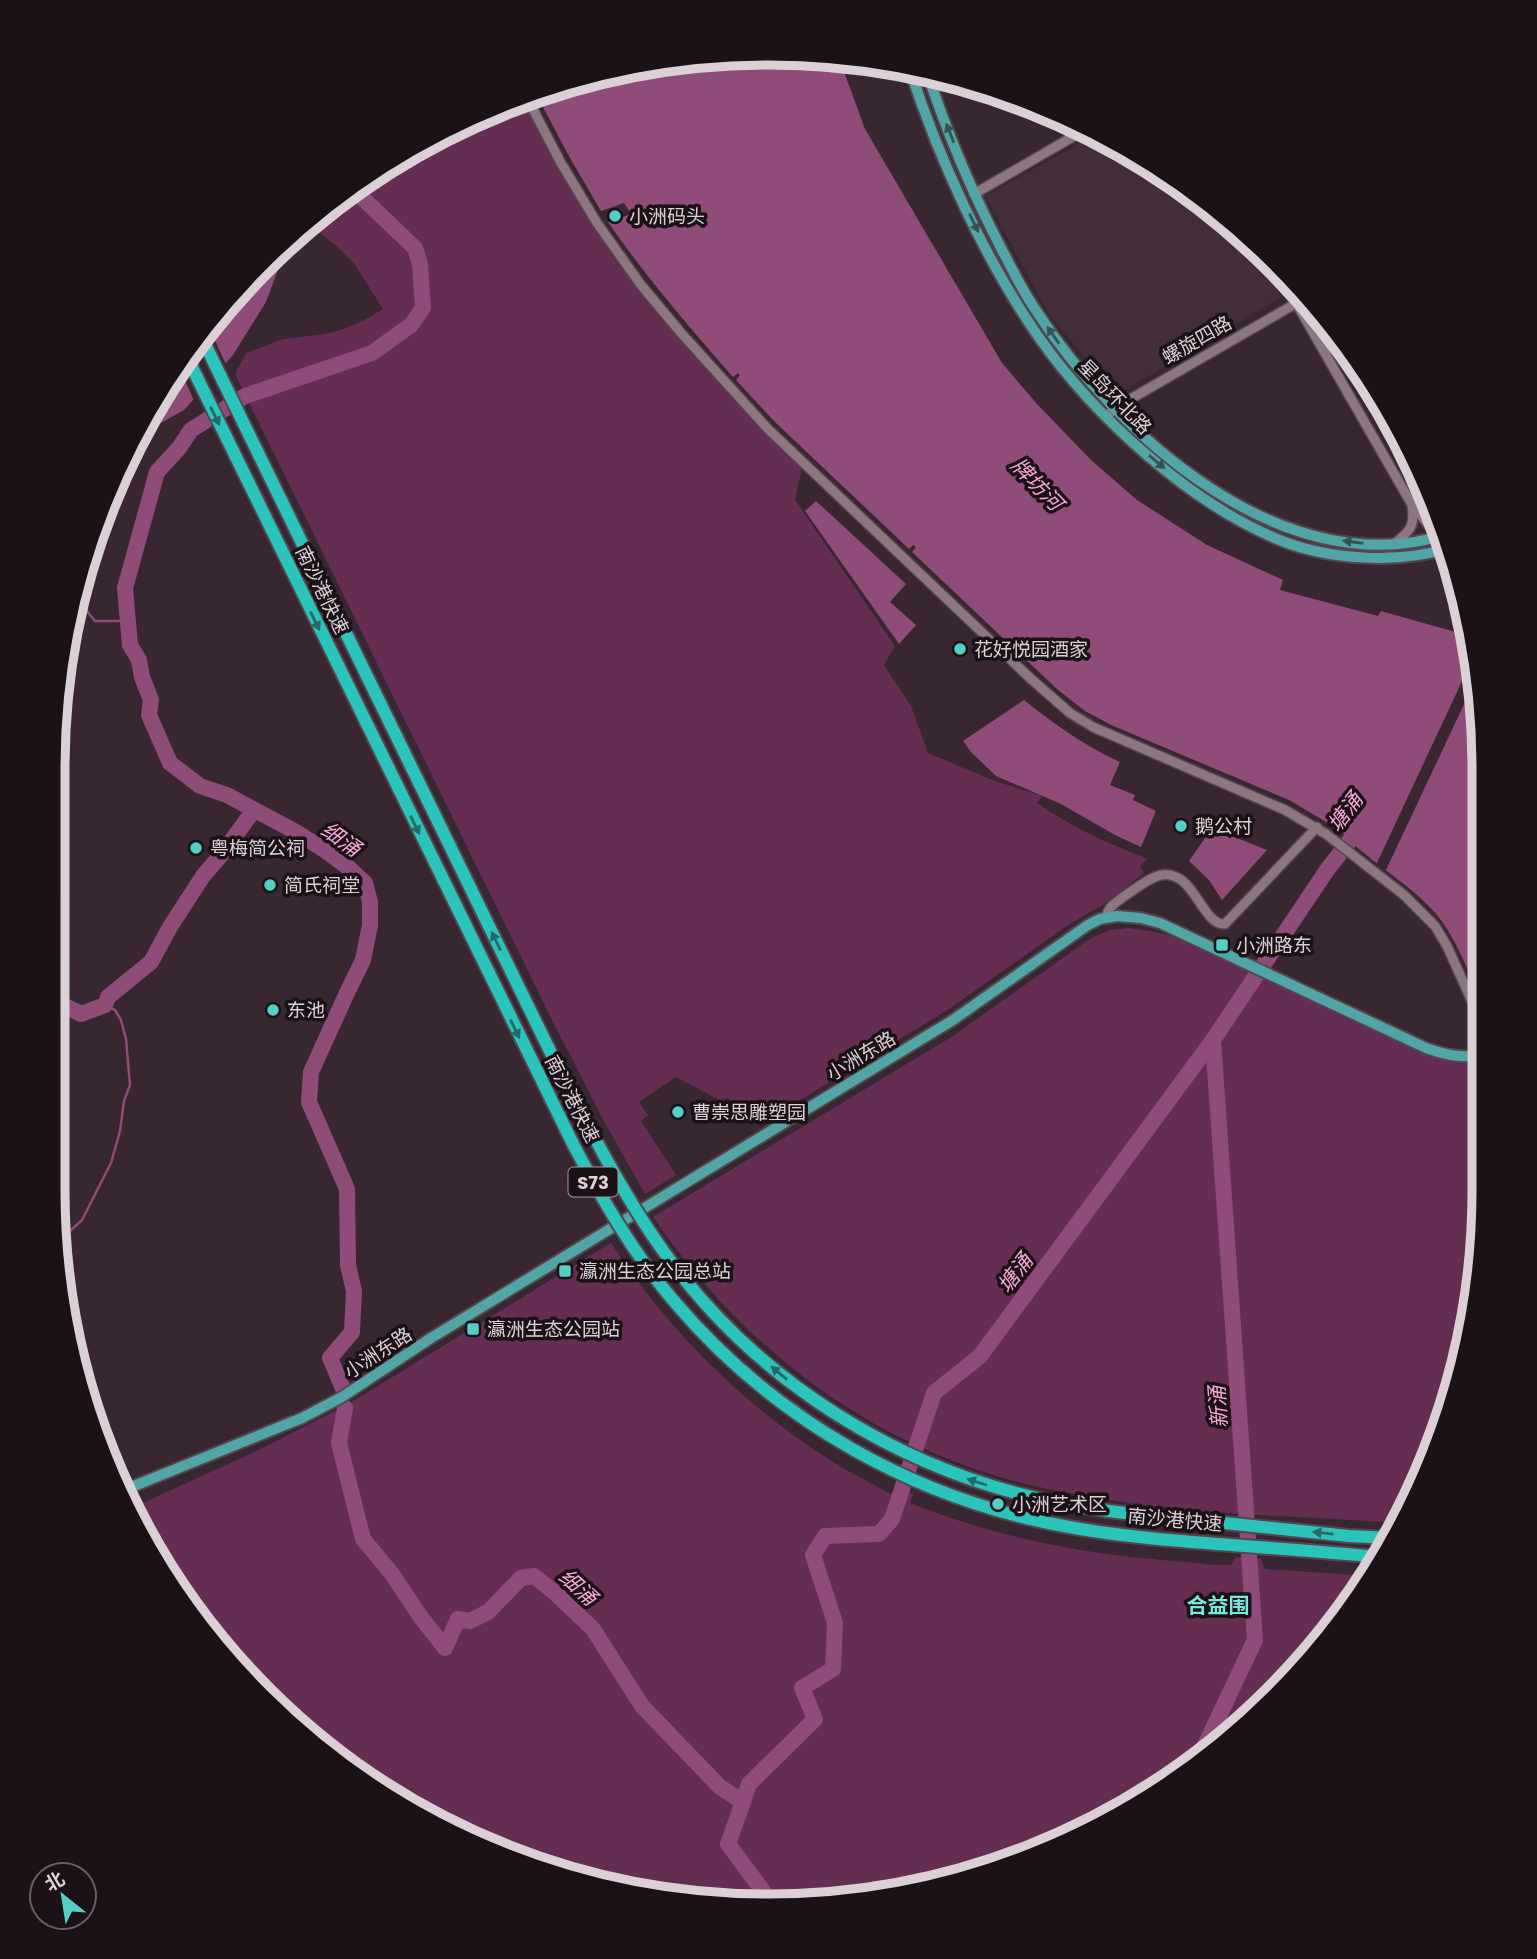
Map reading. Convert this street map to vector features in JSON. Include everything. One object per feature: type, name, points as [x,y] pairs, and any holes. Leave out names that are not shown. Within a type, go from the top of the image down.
[{"type":"highway","name":"南沙港快速","points":[[206,346],[550,1051],[602,1152],[664,1253],[729,1328],[786,1379],[831,1411],[909,1454],[972,1480],[1034,1498],[1093,1509],[1380,1537]]},
{"type":"highway","name":"南沙港快速","points":[[191,366],[573,1144],[635,1250],[671,1299],[710,1341],[775,1398],[839,1442],[904,1476],[991,1509],[1071,1528],[1140,1537],[1369,1556]]},
{"type":"main road","name":"星岛环北路","points":[[913,80],[947,167],[996,267],[1039,337],[1107,416],[1145,452],[1231,515],[1283,541],[1324,553],[1366,558],[1438,551]]},
{"type":"main road","name":"星岛环北路","points":[[931,84],[974,194],[1034,307],[1063,350],[1146,438],[1218,493],[1261,517],[1307,534],[1362,544],[1395,543],[1433,535]]},
{"type":"main road","points":[[1106,917],[1124,916],[1160,923],[1440,1053],[1462,1057],[1472,1056]]},
{"type":"main road","name":"小洲东路","points":[[130,1487],[302,1419],[337,1400],[431,1338],[953,1020],[1080,930],[1106,917]]},
{"type":"street","points":[[531,106],[561,163],[603,232],[641,285],[715,372],[777,438],[1050,697],[1079,719],[1106,734],[1234,787],[1317,827],[1404,895],[1435,926],[1472,1001]]},
{"type":"street","points":[[974,194],[1076,135]]},
{"type":"street","name":"螺旋四路","points":[[1107,416],[1115,408],[1297,303]]},
{"type":"street","points":[[1297,303],[1411,503],[1429,526]]},
{"type":"street","points":[[1395,543],[1406,535],[1413,523],[1411,503]]},
{"type":"street","points":[[1106,917],[1110,908],[1152,878],[1169,875],[1178,877],[1188,886],[1212,920],[1225,924],[1317,827]]},
{"type":"shaded area","points":[[528,107],[559,165],[679,336],[747,413],[802,467],[795,500],[895,646],[884,665],[911,706],[928,753],[995,781],[1042,796],[1037,803],[1064,820],[1104,841],[1148,859],[1140,866],[1144,873],[1103,905],[1071,923],[949,1009],[764,1122],[727,1098],[721,1101],[676,1077],[639,1102],[648,1115],[641,1121],[676,1175],[645,1194],[553,1022],[235,374],[246,353],[283,339],[344,329],[383,309],[353,262],[316,229],[340,210],[378,183],[457,137]]},
{"type":"shaded area","points":[[1086,140],[1159,183],[1197,210],[1265,270],[1281,297],[1117,395],[1050,316],[985,196]]},
{"type":"shaded area","points":[[1128,928],[1178,938],[1433,1057],[1461,1063],[1472,1062],[1471,1237],[1459,1328],[1435,1417],[1419,1460],[1389,1522],[1218,1512],[1083,1496],[980,1471],[923,1449],[870,1421],[820,1389],[773,1352],[730,1311],[690,1266],[653,1217],[953,1036],[1091,938],[1110,930]]},
{"type":"shaded area","points":[[611,1243],[633,1275],[682,1335],[737,1390],[767,1415],[838,1465],[891,1494],[896,1486],[913,1494],[910,1503],[982,1528],[1082,1550],[1214,1565],[1231,1565],[1236,1557],[1261,1559],[1265,1569],[1358,1575],[1298,1655],[1233,1720],[1159,1776],[1080,1822],[1038,1841],[995,1857],[906,1881],[815,1893],[722,1893],[631,1881],[542,1857],[457,1822],[378,1776],[340,1749],[304,1720],[239,1655],[183,1581],[159,1542],[139,1505],[265,1447],[350,1403]]},
{"type":"water","name":"牌坊河","points":[[722,66],[815,66],[843,69],[865,129],[1002,363],[1091,460],[1137,500],[1207,545],[1283,580],[1280,590],[1378,616],[1381,611],[1459,633],[1471,722],[1472,981],[1444,925],[1417,895],[1350,841],[1335,853],[1345,838],[1343,832],[1289,800],[1111,725],[1085,711],[1057,689],[912,552],[916,547],[913,545],[909,549],[775,422],[736,380],[740,375],[738,373],[733,377],[668,301],[608,222],[631,214],[624,203],[601,211],[541,103],[631,78]]},
{"type":"water","points":[[281,261],[266,302],[233,355],[184,410],[153,427],[210,340],[239,304]]},
{"type":"water","points":[[816,501],[906,584],[890,602],[916,625],[899,644],[805,511]]},
{"type":"water","points":[[1024,700],[1070,734],[1120,762],[1110,785],[1135,795],[1133,800],[1156,811],[1141,847],[1061,804],[996,776],[971,752],[963,741]]},
{"type":"water","points":[[1212,828],[1267,850],[1222,900],[1209,880],[1189,861]]},
{"type":"pier","points":[[213,336],[227,367],[195,403],[184,377]]},
{"type":"pier","points":[[1466,674],[1468,696],[1386,870],[1376,865]]},
{"type":"waterway","name":"细涌","points":[[344,1391],[330,1358],[352,1332],[354,1291],[348,1265],[347,1189],[309,1102],[311,1072],[363,960],[370,925],[370,902],[365,883],[349,868],[296,832],[227,795],[200,786],[170,763],[149,715],[151,700],[139,660],[130,645],[125,588],[157,472],[191,430],[245,396],[372,353],[411,325],[423,308],[420,264],[415,248],[360,196]]},
{"type":"waterway","points":[[84,608],[95,621],[127,621]]},
{"type":"waterway","points":[[65,1006],[81,1014],[105,1005],[108,997],[151,962],[203,876],[254,810]]},
{"type":"waterway","name":"塘涌","points":[[743,1802],[749,1784],[815,1719],[802,1688],[833,1669],[835,1623],[813,1555],[825,1536],[879,1534],[892,1519],[934,1393],[980,1356],[1213,1040],[1327,870],[1361,826]]},
{"type":"waterway","points":[[66,1235],[82,1220],[111,1163],[130,1085],[126,1039],[121,1020],[115,1010],[105,1005]]},
{"type":"waterway","name":"新涌","points":[[1207,1741],[1255,1640],[1213,1040]]},
{"type":"waterway","name":"细涌","points":[[345,1408],[339,1443],[363,1539],[392,1574],[445,1648],[458,1619],[470,1621],[488,1612],[521,1578],[534,1576],[593,1629],[642,1706],[720,1787],[743,1802],[728,1844],[765,1894]]},
{"type":"place","name":"小洲码头","points":[[615,216]]},
{"type":"place","name":"花好悦园酒家","points":[[960,649]]},
{"type":"place","name":"鹅公村","points":[[1181,826]]},
{"type":"place","name":"粤梅简公祠","points":[[196,848]]},
{"type":"place","name":"简氏祠堂","points":[[270,885]]},
{"type":"place","name":"小洲路东","points":[[1222,945]]},
{"type":"place","name":"东池","points":[[273,1010]]},
{"type":"place","name":"曹崇思雕塑园","points":[[678,1112]]},
{"type":"place","name":"瀛洲生态公园总站","points":[[565,1271]]},
{"type":"place","name":"瀛洲生态公园站","points":[[473,1329]]},
{"type":"place","name":"小洲艺术区","points":[[998,1504]]},
{"type":"district","name":"合益围","points":[[1218,1605]]}]
